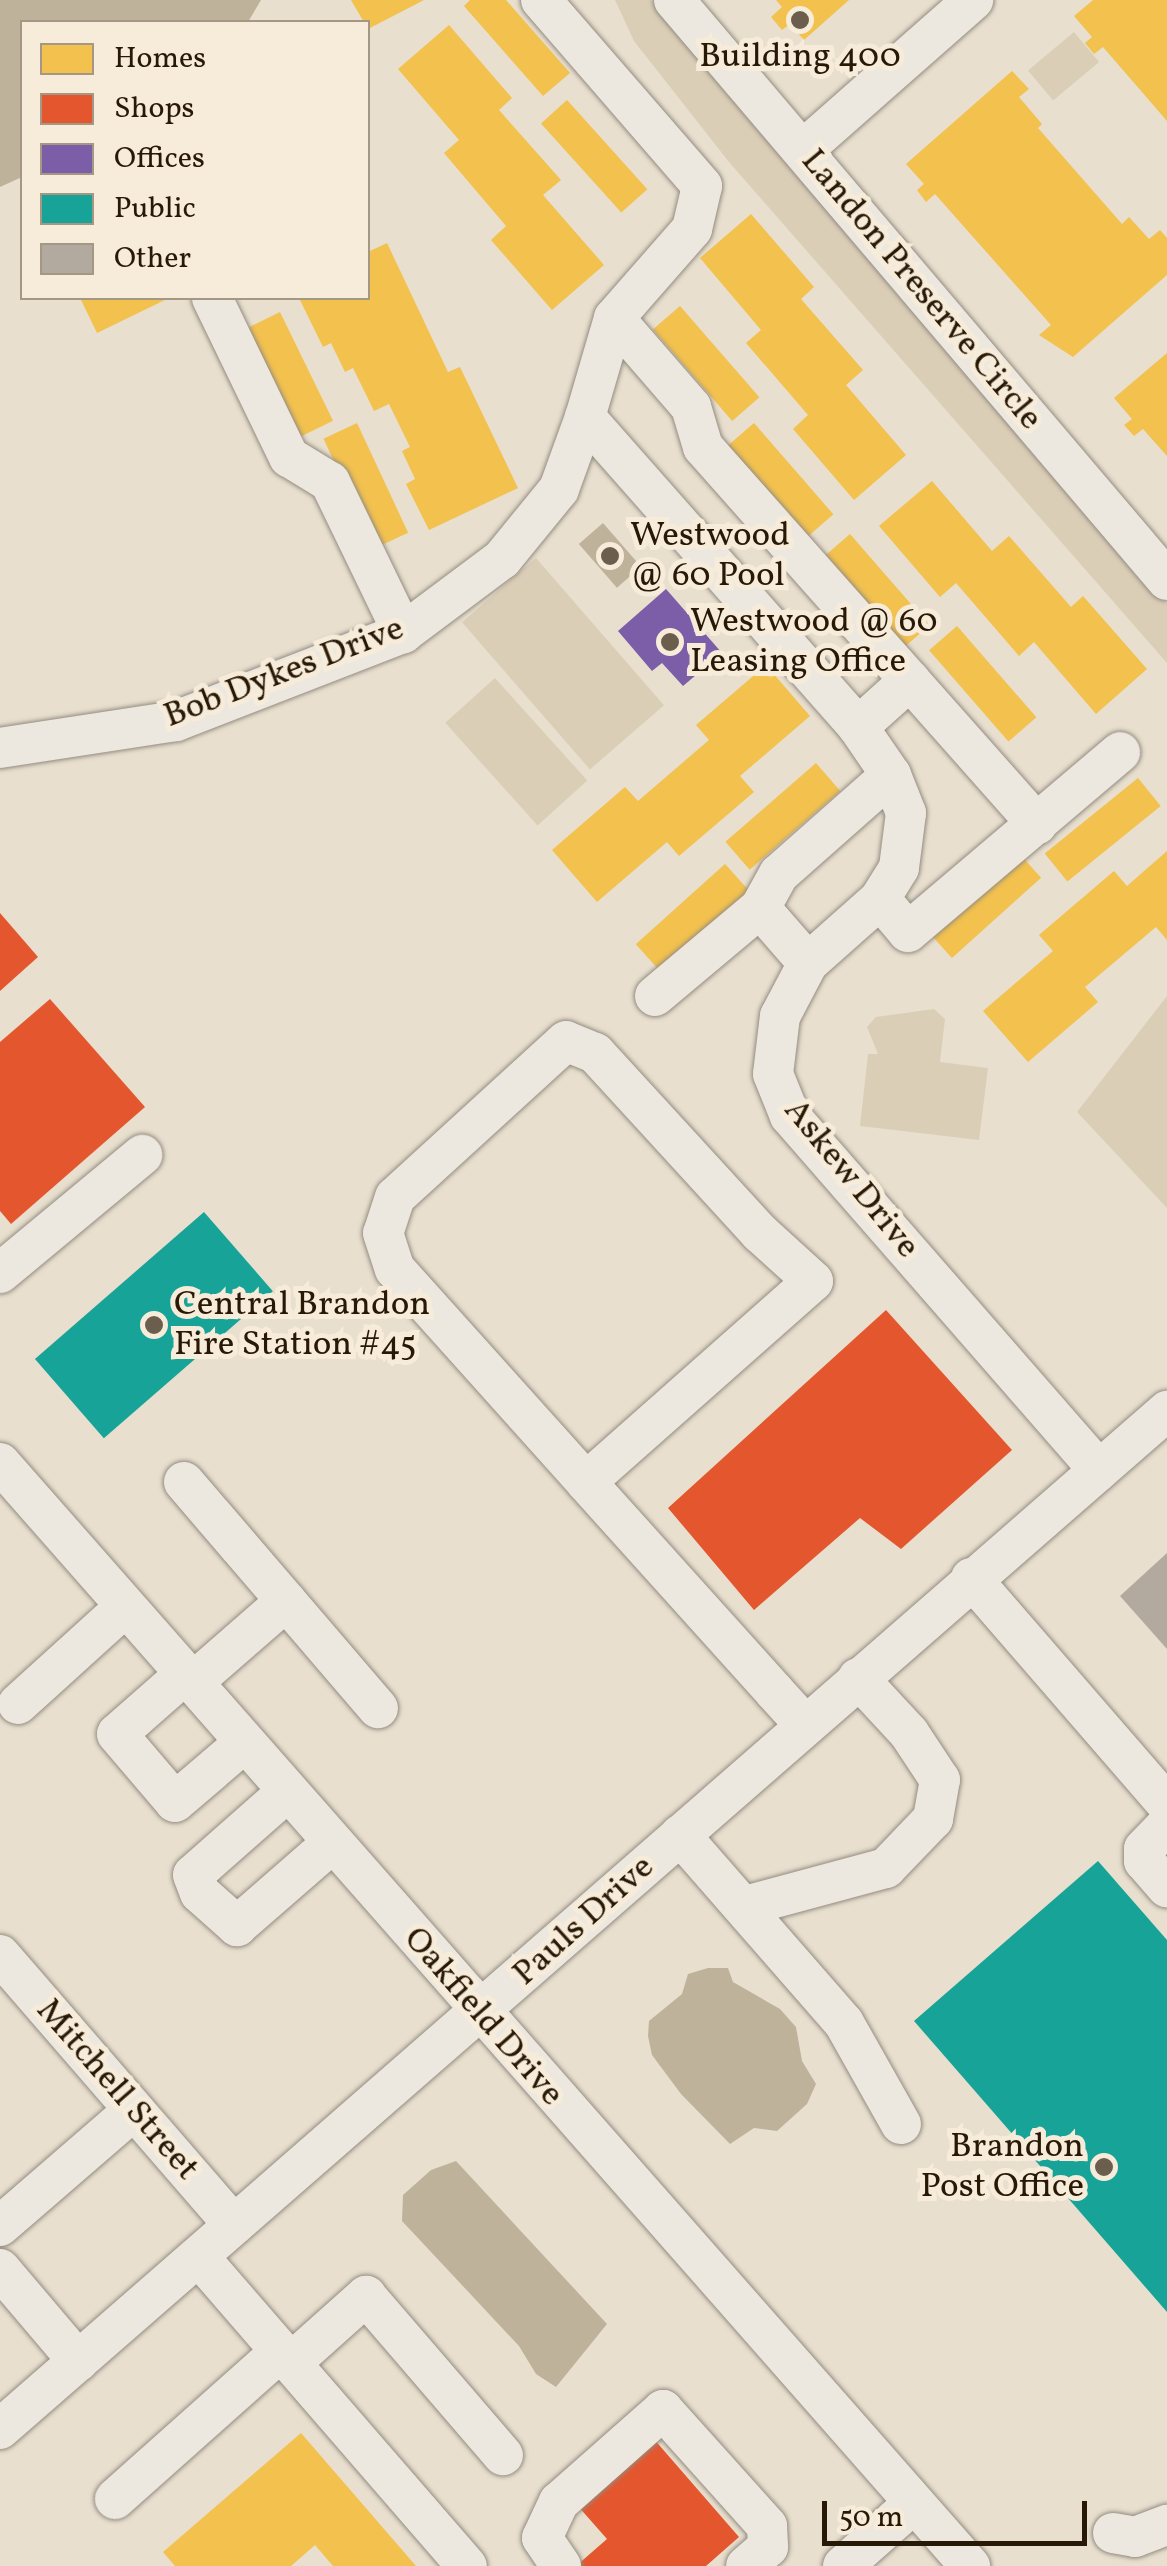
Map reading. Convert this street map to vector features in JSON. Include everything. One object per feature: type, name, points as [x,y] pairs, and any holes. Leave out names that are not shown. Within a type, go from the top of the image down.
[{"type":"street","points":[[540,0],[702,186],[692,229],[614,318],[585,416]]},
{"type":"street","name":"Landon Preserve Circle","points":[[674,0],[1167,580]]},
{"type":"street","points":[[803,150],[973,0]]},
{"type":"street","points":[[213,300],[288,458],[330,482],[403,633]]},
{"type":"street","points":[[614,318],[690,407],[703,446],[1037,824]]},
{"type":"street","name":"Bob Dykes Drive","points":[[0,748],[176,720],[403,633],[502,558],[559,489],[585,416]]},
{"type":"street","name":"Askew Drive","points":[[585,416],[858,727],[891,774],[906,813],[898,868],[880,899],[808,962],[780,1016],[773,1074],[790,1116],[1099,1470]]},
{"type":"street","points":[[858,727],[910,680]]},
{"type":"street","points":[[880,899],[908,932],[1120,752]]},
{"type":"street","points":[[655,996],[760,908],[779,874],[891,774]]},
{"type":"street","points":[[760,908],[808,962]]},
{"type":"street","points":[[586,1482],[813,1281],[760,1233],[594,1053],[566,1042],[395,1197],[383,1233],[394,1269],[805,1725]]},
{"type":"street","points":[[0,1274],[142,1155]]},
{"type":"street","name":"Pauls Drive","points":[[0,2429],[479,2014],[970,1578],[1167,1412]]},
{"type":"street","name":"Oakfield Drive","points":[[0,1463],[479,2014],[970,2566]]},
{"type":"street","points":[[184,1482],[378,1708]]},
{"type":"street","points":[[970,1578],[1167,1804]]},
{"type":"street","points":[[244,1743],[176,1802],[118,1734],[286,1601]]},
{"type":"street","points":[[18,1704],[126,1607]]},
{"type":"street","points":[[746,1906],[886,1868],[933,1819],[940,1780],[858,1678]]},
{"type":"street","points":[[287,1792],[193,1875],[200,1894],[237,1926],[332,1844]]},
{"type":"street","points":[[1167,1825],[1144,1850],[1144,1861],[1167,1887]]},
{"type":"street","points":[[680,1835],[844,2022],[901,2124]]},
{"type":"street","name":"Mitchell Street","points":[[0,1955],[234,2225]]},
{"type":"street","points":[[0,2226],[134,2110]]},
{"type":"street","points":[[199,2257],[467,2566]]},
{"type":"street","points":[[0,2270],[78,2362]]},
{"type":"street","points":[[115,2499],[366,2296],[504,2455]]},
{"type":"street","points":[[561,2566],[542,2538],[559,2502],[663,2410],[767,2526],[768,2547],[746,2566]]},
{"type":"street","points":[[843,2566],[914,2503]]},
{"type":"street","points":[[1142,2566],[1113,2532],[1135,2538],[1167,2524]]},
{"type":"shaded area","points":[[0,0],[261,0],[249,20],[20,20],[20,178],[0,187]]},
{"type":"shaded area","points":[[615,0],[651,0],[1167,604],[1167,663],[729,162],[634,41]]},
{"type":"shaded area","points":[[1074,32],[1099,62],[1053,100],[1028,71]]},
{"type":"shaded area","name":"Westwood @ 60 Pool","points":[[603,523],[641,567],[617,588],[579,544]]},
{"type":"shaded area","points":[[536,558],[664,705],[590,769],[462,622]]},
{"type":"shaded area","points":[[495,678],[587,781],[538,825],[445,723]]},
{"type":"shaded area","points":[[1167,996],[1167,1208],[1077,1112]]},
{"type":"shaded area","points":[[934,1009],[945,1019],[940,1062],[988,1068],[979,1140],[860,1126],[868,1054],[878,1054],[867,1027],[876,1017]]},
{"type":"shaded area","points":[[728,1968],[733,1982],[780,2009],[796,2027],[802,2061],[816,2084],[807,2104],[777,2131],[754,2128],[730,2144],[681,2094],[652,2055],[648,2036],[649,2021],[682,1994],[688,1974]]},
{"type":"shaded area","points":[[456,2161],[607,2324],[556,2387],[536,2374],[519,2346],[402,2221],[403,2195],[431,2170]]},
{"type":"building: Homes","points":[[351,0],[424,0],[370,28],[370,20],[363,20]]},
{"type":"building: Homes","points":[[470,0],[506,0],[570,73],[543,96],[464,6]]},
{"type":"building: Homes","name":"Building 400","points":[[776,0],[849,0],[804,40],[790,24],[782,30],[771,17],[782,7]]},
{"type":"building: Homes","points":[[1093,0],[1167,0],[1167,121],[1103,47],[1094,54],[1085,43],[1092,37],[1074,16]]},
{"type":"building: Homes","points":[[449,25],[512,98],[499,110],[561,180],[543,195],[604,265],[552,310],[491,240],[506,226],[444,153],[459,140],[398,69]]},
{"type":"building: Homes","points":[[1012,71],[1029,89],[1019,97],[1042,124],[1038,128],[1122,224],[1129,217],[1149,239],[1160,230],[1167,238],[1167,275],[1073,357],[1039,335],[1051,325],[935,194],[926,202],[917,190],[924,184],[906,164]]},
{"type":"building: Homes","points":[[567,100],[647,189],[621,213],[541,123]]},
{"type":"building: Homes","points":[[751,214],[814,287],[801,299],[863,370],[846,385],[906,455],[854,500],[793,429],[808,415],[746,343],[761,330],[700,258]]},
{"type":"building: Homes","points":[[387,243],[448,372],[460,367],[518,488],[429,530],[406,484],[415,479],[402,451],[410,447],[389,404],[374,411],[353,368],[345,372],[331,343],[323,347],[300,300],[370,300],[370,251]]},
{"type":"building: Homes","points":[[81,300],[165,300],[97,333]]},
{"type":"building: Homes","points":[[680,306],[759,397],[732,421],[653,330]]},
{"type":"building: Homes","points":[[280,312],[333,421],[300,437],[247,328]]},
{"type":"building: Homes","points":[[1167,353],[1167,456],[1143,429],[1134,436],[1124,425],[1132,419],[1114,398]]},
{"type":"building: Homes","points":[[357,423],[408,533],[375,548],[323,439]]},
{"type":"building: Homes","points":[[754,423],[833,514],[806,538],[727,447]]},
{"type":"building: Homes","points":[[932,481],[992,551],[1009,536],[1071,607],[1083,596],[1147,669],[1096,714],[1034,642],[1019,656],[956,583],[940,597],[879,526]]},
{"type":"building: Homes","points":[[850,534],[929,625],[902,649],[823,558]]},
{"type":"building: Homes","points":[[957,626],[1036,717],[1008,742],[929,650]]},
{"type":"building: Homes","points":[[766,665],[810,716],[740,776],[754,792],[679,856],[667,842],[597,902],[552,850],[625,787],[638,801],[709,740],[696,725]]},
{"type":"building: Homes","points":[[816,763],[840,791],[750,870],[725,842]]},
{"type":"building: Homes","points":[[1138,778],[1161,806],[1067,881],[1045,854]]},
{"type":"building: Homes","points":[[1017,851],[1041,878],[952,958],[928,931]]},
{"type":"building: Homes","points":[[1167,851],[1167,940],[1156,927],[1085,987],[1098,1002],[1028,1062],[983,1011],[1053,951],[1039,935],[1114,871],[1127,886]]},
{"type":"building: Homes","points":[[725,864],[749,891],[660,971],[636,944]]},
{"type":"building: Homes","points":[[301,2433],[416,2566],[333,2566],[315,2545],[291,2566],[175,2566],[163,2552]]},
{"type":"building: Shops","points":[[0,913],[38,957],[0,991]]},
{"type":"building: Shops","points":[[50,999],[145,1107],[11,1224],[0,1211],[0,1042]]},
{"type":"building: Shops","points":[[886,1310],[1012,1450],[901,1549],[860,1518],[754,1610],[668,1508]]},
{"type":"building: Shops","points":[[653,2438],[739,2537],[706,2566],[576,2566],[607,2539],[577,2505]]},
{"type":"building: Offices","name":"Westwood @ 60 Leasing Office","points":[[666,589],[722,653],[683,686],[662,663],[652,671],[618,631]]},
{"type":"building: Public","name":"Central Brandon Fire Station #45","points":[[204,1212],[273,1291],[104,1438],[35,1359]]},
{"type":"building: Public","name":"Brandon Post Office","points":[[1098,1861],[1167,1940],[1167,2312],[914,2021]]},
{"type":"building: Other","points":[[1167,1553],[1167,1649],[1120,1596]]},
{"type":"place","name":"Building 400","points":[[800,20]]},
{"type":"place","name":"Westwood @ 60 Pool","points":[[610,556]]},
{"type":"place","name":"Westwood @ 60 Leasing Office","points":[[670,642]]},
{"type":"place","name":"Central Brandon Fire Station #45","points":[[154,1325]]},
{"type":"place","name":"Brandon Post Office","points":[[1104,2167]]}]
